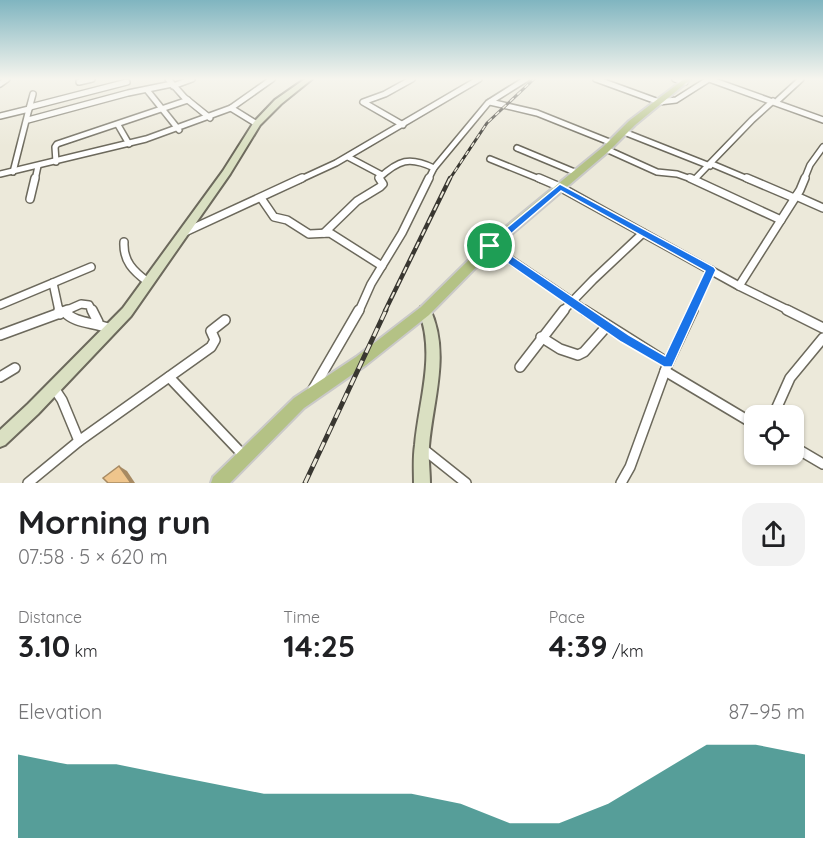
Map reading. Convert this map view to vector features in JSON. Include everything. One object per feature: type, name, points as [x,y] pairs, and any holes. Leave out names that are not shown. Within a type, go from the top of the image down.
[{"type":"main road","points":[[219,483],[310,394],[361,361],[425,311],[490,246],[658,102]]},
{"type":"street","points":[[13,172],[31,102]]},
{"type":"street","points":[[0,116],[51,102]]},
{"type":"street","points":[[28,120],[98,102]]},
{"type":"street","points":[[156,102],[179,130]]},
{"type":"street","points":[[56,162],[57,144],[184,102]]},
{"type":"street","points":[[190,102],[210,117]]},
{"type":"street","points":[[0,174],[179,130],[231,108],[239,102]]},
{"type":"street","points":[[0,440],[127,312],[227,172],[257,124],[279,102]]},
{"type":"street","points":[[364,102],[403,125]]},
{"type":"street","points":[[182,233],[348,157],[442,102]]},
{"type":"street","points":[[310,394],[333,351],[358,313],[370,284],[402,233],[423,187],[435,168],[490,102],[507,104],[570,124],[657,172],[677,174],[694,180],[781,220]]},
{"type":"street","points":[[658,102],[662,102]]},
{"type":"street","points":[[694,180],[711,165],[754,115],[774,102],[823,120]]},
{"type":"street","points":[[231,108],[257,124]]},
{"type":"street","points":[[118,125],[129,144]]},
{"type":"street","points":[[624,132],[823,208]]},
{"type":"street","points":[[739,286],[795,197],[810,165],[823,147]]},
{"type":"street","points":[[517,148],[577,173]]},
{"type":"street","points":[[348,157],[382,175]]},
{"type":"street","points":[[324,233],[349,206],[380,187],[383,184],[380,178],[382,175],[404,159],[419,161],[435,168]]},
{"type":"street","points":[[490,159],[560,187],[739,286],[823,328]]},
{"type":"street","points":[[30,199],[38,166]]},
{"type":"street","points":[[261,198],[274,217],[287,220],[309,234],[334,235],[382,266]]},
{"type":"street","points":[[520,367],[540,337],[571,301],[643,233]]},
{"type":"street","points":[[124,242],[122,253],[130,268],[148,282]]},
{"type":"street","points":[[490,246],[744,417]]},
{"type":"street","points":[[0,305],[91,267]]},
{"type":"street","points":[[621,483],[630,467],[667,367],[711,270]]},
{"type":"street","points":[[53,283],[63,313],[70,318],[98,322],[110,329]]},
{"type":"street","points":[[0,335],[63,313],[81,304],[89,305],[98,322]]},
{"type":"street","points":[[422,483],[422,448],[431,381],[433,336],[431,322],[425,311]]},
{"type":"street","points":[[28,483],[79,441],[211,347],[215,340],[212,329],[225,320]]},
{"type":"street","points":[[540,337],[560,349],[578,355],[584,352],[607,326]]},
{"type":"street","points":[[778,405],[789,378],[823,338]]},
{"type":"street","points":[[0,377],[15,368]]},
{"type":"street","points":[[169,377],[245,457]]},
{"type":"street","points":[[54,388],[62,400],[79,441]]},
{"type":"street","points":[[422,448],[466,483]]},
{"type":"street","points":[[804,453],[823,464]]},
{"type":"building","points":[[119,466],[131,483],[108,483],[103,478]]},
{"type":"railway","points":[[449,180],[487,123],[510,102]]},
{"type":"railway","points":[[385,311],[449,180]]},
{"type":"railway","points":[[305,483],[386,310]]},
{"type":"route","points":[[560,187],[711,270],[668,363],[625,338],[490,246],[560,187]]}]
